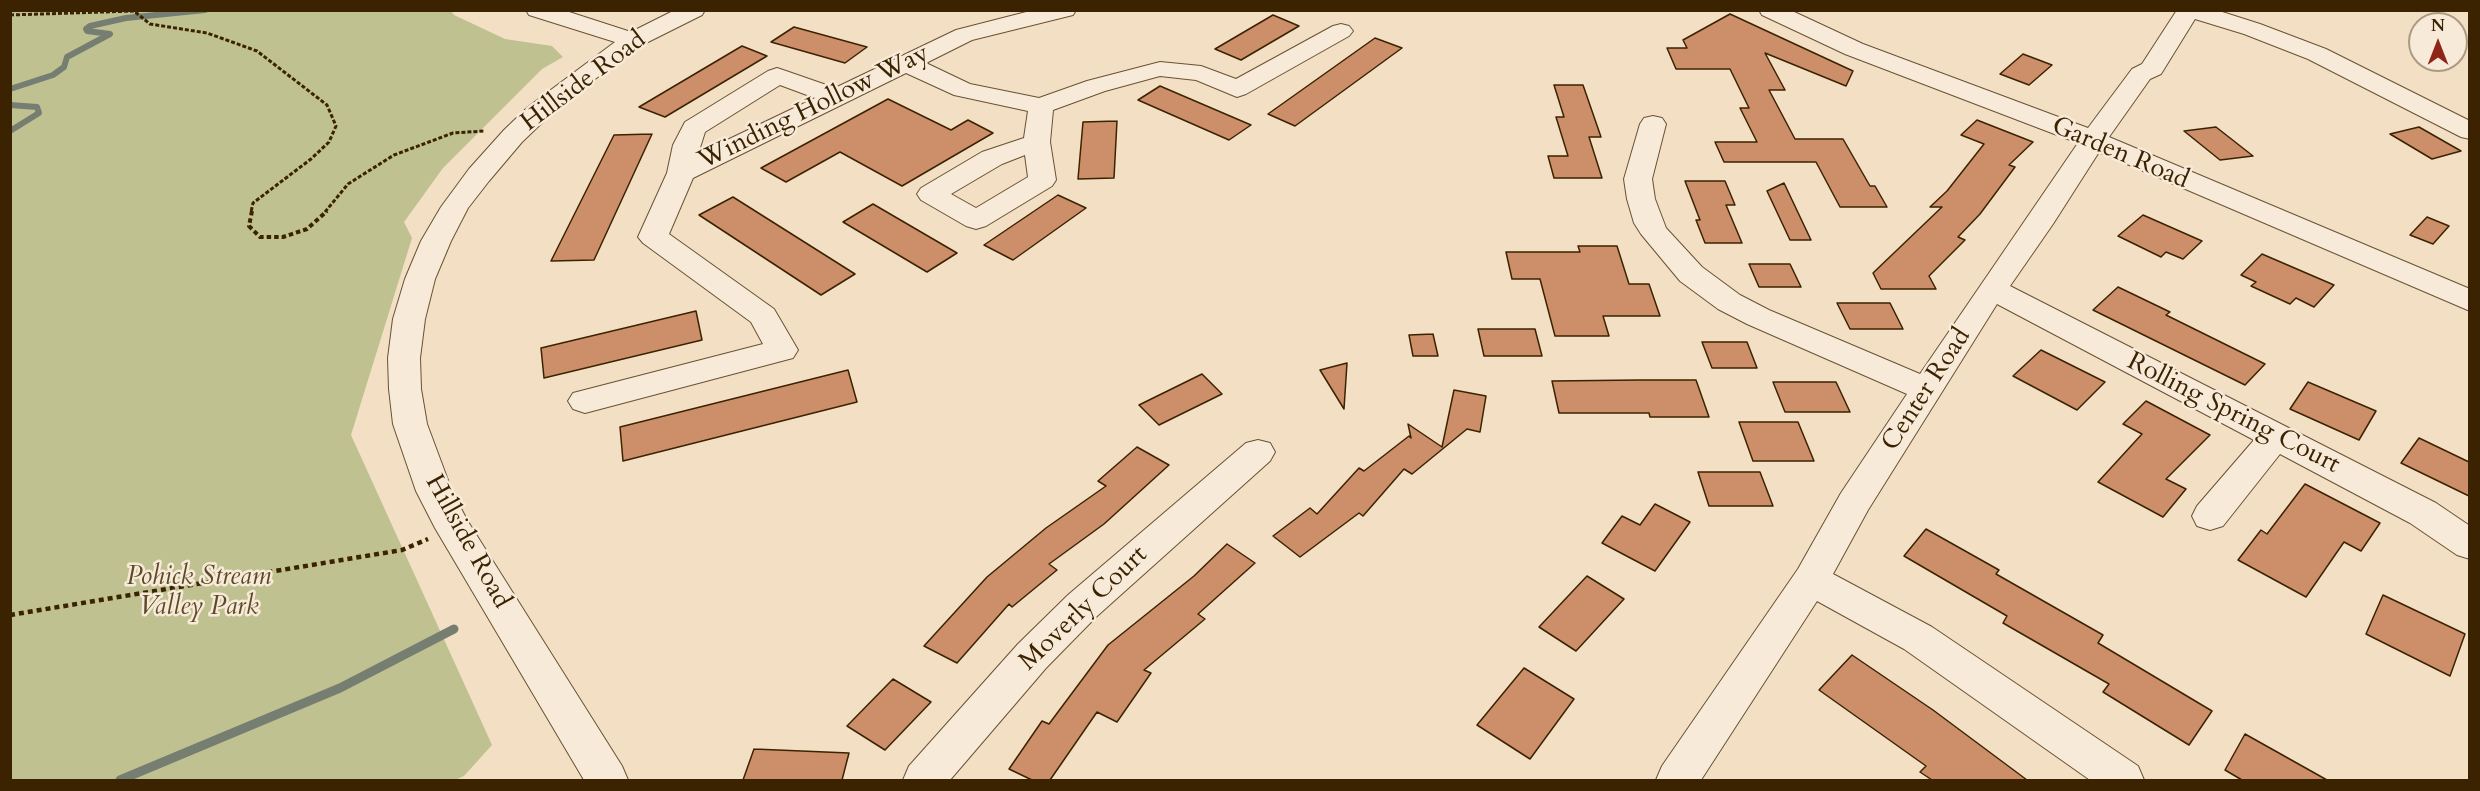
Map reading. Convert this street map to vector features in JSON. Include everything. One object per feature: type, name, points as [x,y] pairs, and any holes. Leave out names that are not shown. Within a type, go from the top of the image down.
[{"type":"street","points":[[537,10],[633,40]]},
{"type":"street","name":"Hillside Road","points":[[607,780],[453,528],[434,491],[410,424],[405,389],[404,358],[409,320],[420,279],[441,233],[478,175],[537,113],[633,40],[694,10]]},
{"type":"street","name":"Winding Hollow Way","points":[[585,401],[782,350],[763,316],[653,237],[681,173],[998,18],[1065,10]]},
{"type":"street","points":[[2189,10],[2252,29],[2317,54],[2469,131]]},
{"type":"street","name":"Center Road","points":[[1677,780],[1811,580],[1854,502],[1992,289],[2107,119],[2141,74],[2152,69],[2189,10]]},
{"type":"street","name":"Garden Road","points":[[1783,13],[1854,49],[2094,140],[2469,301]]},
{"type":"street","points":[[906,63],[963,90],[1041,106],[1096,86],[1160,69],[1201,73],[1237,89],[1341,31]]},
{"type":"street","points":[[681,173],[687,145],[694,128],[777,76],[837,97]]},
{"type":"street","points":[[1037,142],[1041,106]]},
{"type":"street","points":[[1653,124],[1638,179],[1641,199],[1648,223],[1655,234],[1691,274],[1730,302],[1758,317],[1927,390]]},
{"type":"street","name":"Rolling Spring Court","points":[[1992,289],[2423,513],[2469,545]]},
{"type":"street","points":[[2210,516],[2276,436]]},
{"type":"street","name":"Moverly Court","points":[[924,780],[1032,656],[1082,606],[1258,452]]},
{"type":"street","points":[[1811,580],[1918,638],[2123,780]]},
{"type":"path","points":[[10,15],[144,10]]},
{"type":"path","points":[[136,12],[150,24],[207,33],[257,51],[327,105],[336,126],[329,142],[311,159],[254,203],[249,226],[260,237],[283,237],[307,229],[321,218],[348,184],[394,155],[430,140],[453,133],[475,131],[513,136]]},
{"type":"path","points":[[10,615],[402,550],[453,528]]},
{"type":"green space","name":"Pohick Stream Valley Park","points":[[10,11],[451,11],[454,15],[505,39],[552,46],[563,57],[542,69],[443,168],[404,222],[412,238],[351,435],[492,745],[464,776],[455,780],[11,780]]},
{"type":"building","points":[[1730,14],[1853,71],[1846,86],[1765,53],[1785,90],[1769,90],[1795,139],[1843,139],[1870,186],[1875,186],[1887,207],[1840,207],[1816,162],[1724,162],[1715,142],[1757,142],[1740,108],[1749,108],[1730,69],[1676,69],[1667,48],[1687,48],[1683,40]]},
{"type":"building","points":[[1273,15],[1299,26],[1241,60],[1215,49]]},
{"type":"building","points":[[794,27],[867,47],[845,63],[771,42]]},
{"type":"building","points":[[1375,38],[1402,48],[1295,126],[1268,114]]},
{"type":"building","points":[[742,46],[767,56],[665,117],[639,107]]},
{"type":"building","points":[[2023,54],[2052,65],[2029,85],[2000,74]]},
{"type":"building","points":[[1554,85],[1583,85],[1601,137],[1589,137],[1602,178],[1554,178],[1548,156],[1568,156],[1556,117],[1564,117]]},
{"type":"building","points":[[1160,86],[1251,125],[1229,140],[1138,100]]},
{"type":"building","points":[[888,99],[951,130],[968,120],[993,133],[902,186],[840,152],[786,182],[761,168]]},
{"type":"building","points":[[1977,120],[2033,142],[2009,165],[2015,167],[1980,214],[1958,237],[1965,240],[1929,276],[1936,289],[1881,289],[1873,273],[1942,207],[1930,207],[1947,191],[1984,144],[1961,135]]},
{"type":"building","points":[[1117,121],[1114,178],[1078,179],[1083,122]]},
{"type":"building","points":[[2216,127],[2253,156],[2220,160],[2184,131]]},
{"type":"building","points":[[2419,127],[2461,151],[2432,159],[2390,134]]},
{"type":"building","points":[[652,134],[594,260],[551,261],[614,135]]},
{"type":"building","points":[[1685,181],[1725,181],[1735,205],[1726,205],[1742,243],[1705,243],[1696,220],[1700,220]]},
{"type":"building","points":[[1784,183],[1811,240],[1790,240],[1767,191]]},
{"type":"building","points":[[1058,195],[1086,208],[1013,260],[984,245]]},
{"type":"building","points":[[733,197],[855,274],[821,295],[699,215]]},
{"type":"building","points":[[873,204],[957,253],[927,272],[843,222]]},
{"type":"building","points":[[2143,215],[2202,241],[2183,259],[2166,252],[2161,257],[2118,236]]},
{"type":"building","points":[[2427,217],[2449,226],[2433,244],[2410,235]]},
{"type":"building","points":[[1578,246],[1617,246],[1629,284],[1649,284],[1660,316],[1603,316],[1609,336],[1555,336],[1540,279],[1512,279],[1506,252],[1580,252]]},
{"type":"building","points":[[2262,254],[2334,285],[2314,307],[2296,298],[2290,304],[2251,286],[2256,282],[2241,275]]},
{"type":"building","points":[[1749,264],[1790,264],[1801,287],[1759,287]]},
{"type":"building","points":[[2118,287],[2170,312],[2166,315],[2265,364],[2245,385],[2093,310]]},
{"type":"building","points":[[1837,303],[1890,303],[1903,329],[1850,329]]},
{"type":"building","points":[[696,311],[702,340],[544,378],[541,348]]},
{"type":"building","points":[[1478,329],[1535,329],[1542,356],[1484,356]]},
{"type":"building","points":[[1433,334],[1438,356],[1413,356],[1409,335]]},
{"type":"building","points":[[1702,342],[1747,342],[1757,368],[1712,368]]},
{"type":"building","points":[[2041,350],[2105,382],[2077,410],[2013,376]]},
{"type":"building","points":[[1347,363],[1344,409],[1320,370]]},
{"type":"building","points":[[848,370],[857,402],[623,461],[620,427]]},
{"type":"building","points":[[1202,374],[1222,394],[1159,425],[1139,405]]},
{"type":"building","points":[[1696,380],[1709,417],[1650,417],[1649,413],[1559,413],[1552,381]]},
{"type":"building","points":[[1773,382],[1836,382],[1850,412],[1785,412]]},
{"type":"building","points":[[2308,382],[2376,411],[2359,440],[2290,409]]},
{"type":"building","points":[[1454,390],[1486,396],[1480,432],[1467,429],[1412,474],[1404,469],[1363,516],[1359,513],[1300,557],[1273,536],[1310,508],[1317,514],[1359,468],[1364,471],[1409,436],[1411,438],[1408,424],[1442,447]]},
{"type":"building","points":[[2146,401],[2210,435],[2166,479],[2186,489],[2163,517],[2098,482],[2142,434],[2123,424]]},
{"type":"building","points":[[1739,422],[1798,422],[1814,461],[1753,461]]},
{"type":"building","points":[[2419,438],[2469,462],[2469,496],[2401,463]]},
{"type":"building","points":[[1137,447],[1169,465],[1104,524],[1049,564],[1057,570],[1012,607],[1009,604],[957,663],[924,646],[987,577],[1046,528],[1106,486],[1098,481]]},
{"type":"building","points":[[1698,472],[1760,472],[1773,506],[1709,506]]},
{"type":"building","points":[[2305,484],[2380,523],[2361,551],[2344,542],[2306,597],[2238,560],[2261,530],[2267,534]]},
{"type":"building","points":[[1655,504],[1690,522],[1655,571],[1602,543],[1622,516],[1640,525]]},
{"type":"building","points":[[1926,529],[1999,570],[1996,574],[2103,635],[2098,643],[2212,711],[2189,745],[2103,692],[2109,684],[2003,623],[2007,616],[1904,556]]},
{"type":"building","points":[[1227,544],[1255,563],[1198,614],[1205,619],[1144,670],[1151,673],[1117,722],[1097,712],[1050,780],[1032,780],[1009,769],[1042,721],[1049,724],[1108,645],[1194,576]]},
{"type":"building","points":[[1587,576],[1624,599],[1576,651],[1539,627]]},
{"type":"building","points":[[2383,595],[2465,634],[2450,676],[2366,634]]},
{"type":"building","points":[[1852,655],[1933,710],[2027,780],[1932,780],[1920,772],[1926,766],[1819,690]]},
{"type":"building","points":[[1524,668],[1574,699],[1530,759],[1477,725]]},
{"type":"building","points":[[893,679],[931,702],[885,750],[847,726]]},
{"type":"building","points":[[2245,734],[2327,780],[2242,780],[2225,770]]},
{"type":"building","points":[[754,749],[849,753],[842,780],[743,780]]},
{"type":"waterway","points":[[10,89],[53,75],[64,67],[67,57],[110,34],[87,31],[86,29],[90,26],[126,18],[205,10]]},
{"type":"waterway","points":[[10,105],[37,107],[39,113],[10,131]]},
{"type":"waterway","points":[[120,780],[340,688],[454,629]]}]
